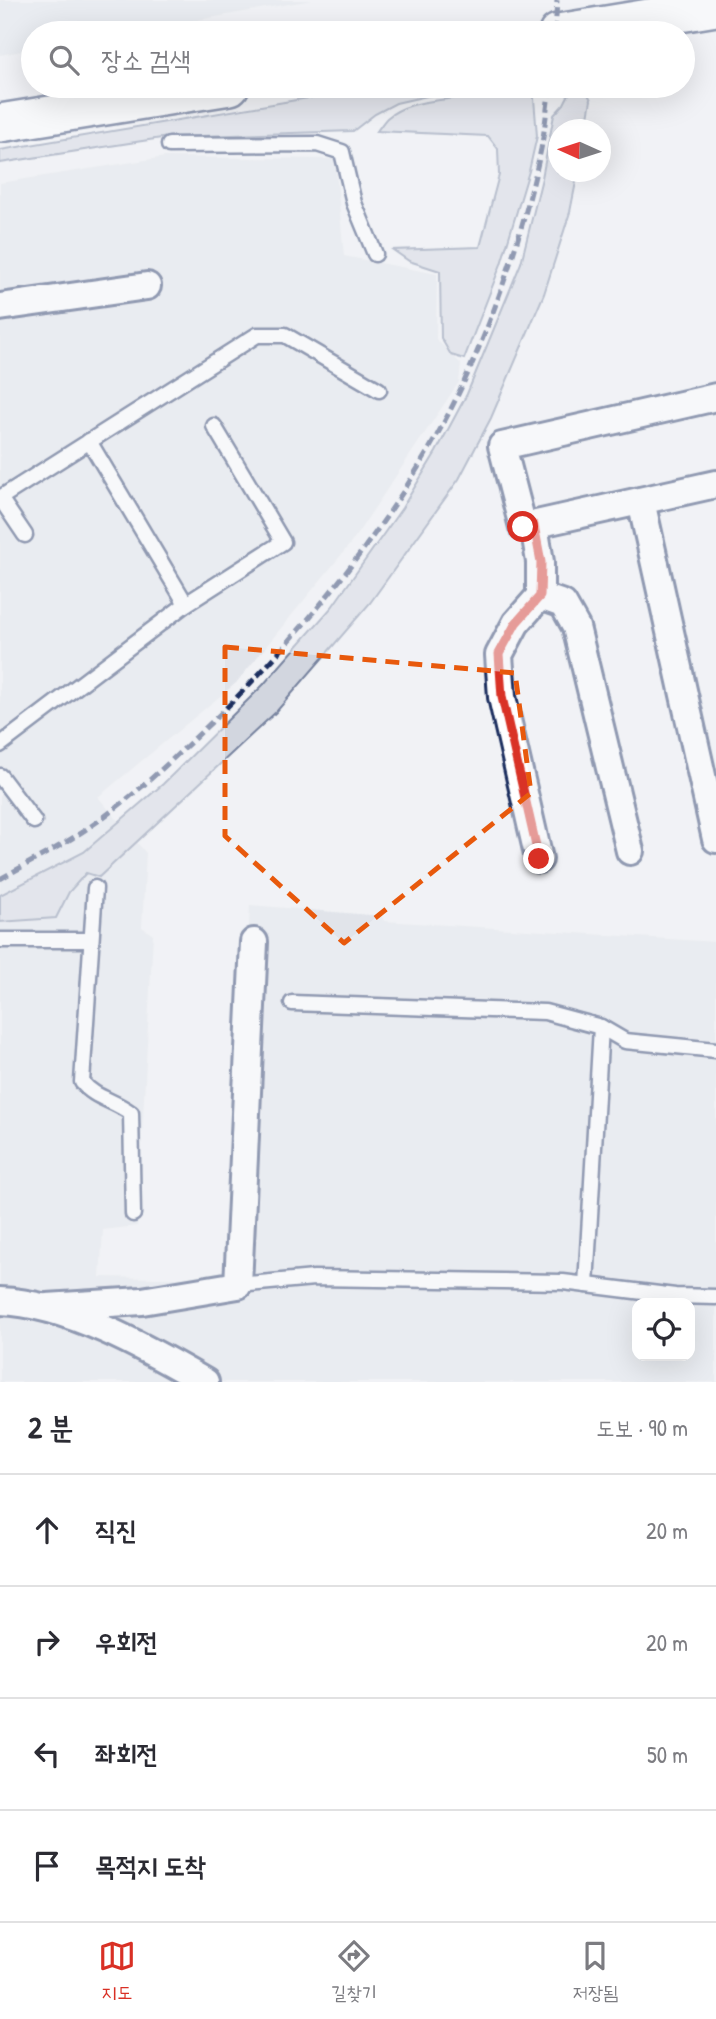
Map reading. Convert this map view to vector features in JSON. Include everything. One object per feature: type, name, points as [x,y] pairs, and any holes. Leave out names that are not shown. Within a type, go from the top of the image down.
[{"type":"main road","points":[[633,21],[716,7]]},
{"type":"main road","points":[[0,122],[153,98]]},
{"type":"street","points":[[0,307],[147,286]]},
{"type":"street","points":[[716,397],[502,446],[523,527],[716,484]]},
{"type":"street","points":[[641,501],[716,839]]},
{"type":"street","points":[[534,525],[541,562],[540,596],[516,623],[499,654],[502,697],[539,859]]},
{"type":"street","points":[[540,596],[563,604],[576,627],[630,851]]},
{"type":"street","points":[[47,1307],[142,1301],[238,1285],[254,942]]},
{"type":"street","points":[[0,1301],[21,1301],[47,1307],[148,1348],[205,1382]]},
{"type":"lane","points":[[169,145],[317,144],[342,152],[354,203],[375,254]]},
{"type":"lane","points":[[25,535],[0,498],[257,335],[285,335],[379,390]]},
{"type":"lane","points":[[0,745],[187,604],[283,542],[214,426]]},
{"type":"lane","points":[[89,441],[187,604]]},
{"type":"lane","points":[[0,776],[34,821]]},
{"type":"lane","points":[[95,888],[82,1082],[91,1093],[118,1103],[131,1113],[132,1214]]},
{"type":"lane","points":[[0,940],[92,940]]},
{"type":"lane","points":[[292,1003],[545,1012],[601,1027],[625,1041],[716,1050]]},
{"type":"lane","points":[[586,1285],[601,1027]]},
{"type":"lane","points":[[238,1285],[314,1278],[563,1282],[675,1296],[716,1297]]},
{"type":"highlighted area","points":[[225,647],[515,673],[531,793],[344,943],[225,836]]},
{"type":"shaded area","points":[[0,0],[312,0],[192,21],[21,21],[21,51],[0,55]]},
{"type":"shaded area","points":[[308,98],[418,98],[396,103],[375,114],[353,131],[168,137],[0,163],[0,150]]},
{"type":"shaded area","points":[[452,98],[534,98],[537,136],[529,171],[501,264],[464,359],[451,355],[441,338],[440,271],[409,261],[393,250],[480,247],[499,175],[498,149],[488,136],[377,131],[387,118],[398,111]]},
{"type":"shaded area","points":[[567,98],[591,100],[588,119],[553,119]]},
{"type":"shaded area","points":[[548,146],[548,182],[576,182],[570,212],[544,294],[491,418],[459,479],[370,603],[276,712],[99,877],[86,873],[69,892],[56,918],[0,922],[0,895],[84,852],[163,784],[263,685],[332,607],[402,508],[467,394],[521,263]]},
{"type":"shaded area","points":[[165,157],[335,159],[344,256],[437,274],[436,339],[461,364],[459,382],[351,543],[236,683],[98,797],[146,853],[142,927],[153,935],[137,1226],[103,1230],[100,1277],[214,1279],[233,1259],[250,905],[382,916],[384,921],[716,942],[716,1382],[0,1382],[0,183]]},
{"type":"railway","points":[[556,21],[557,0]]},
{"type":"railway","points":[[0,879],[91,826],[125,801],[173,759],[289,642],[323,602],[386,517],[441,429],[487,327],[526,209],[541,149],[548,98]]},
{"type":"route","points":[[523,527],[534,525],[541,562],[540,596],[516,623],[499,654],[502,697],[539,859]]}]
